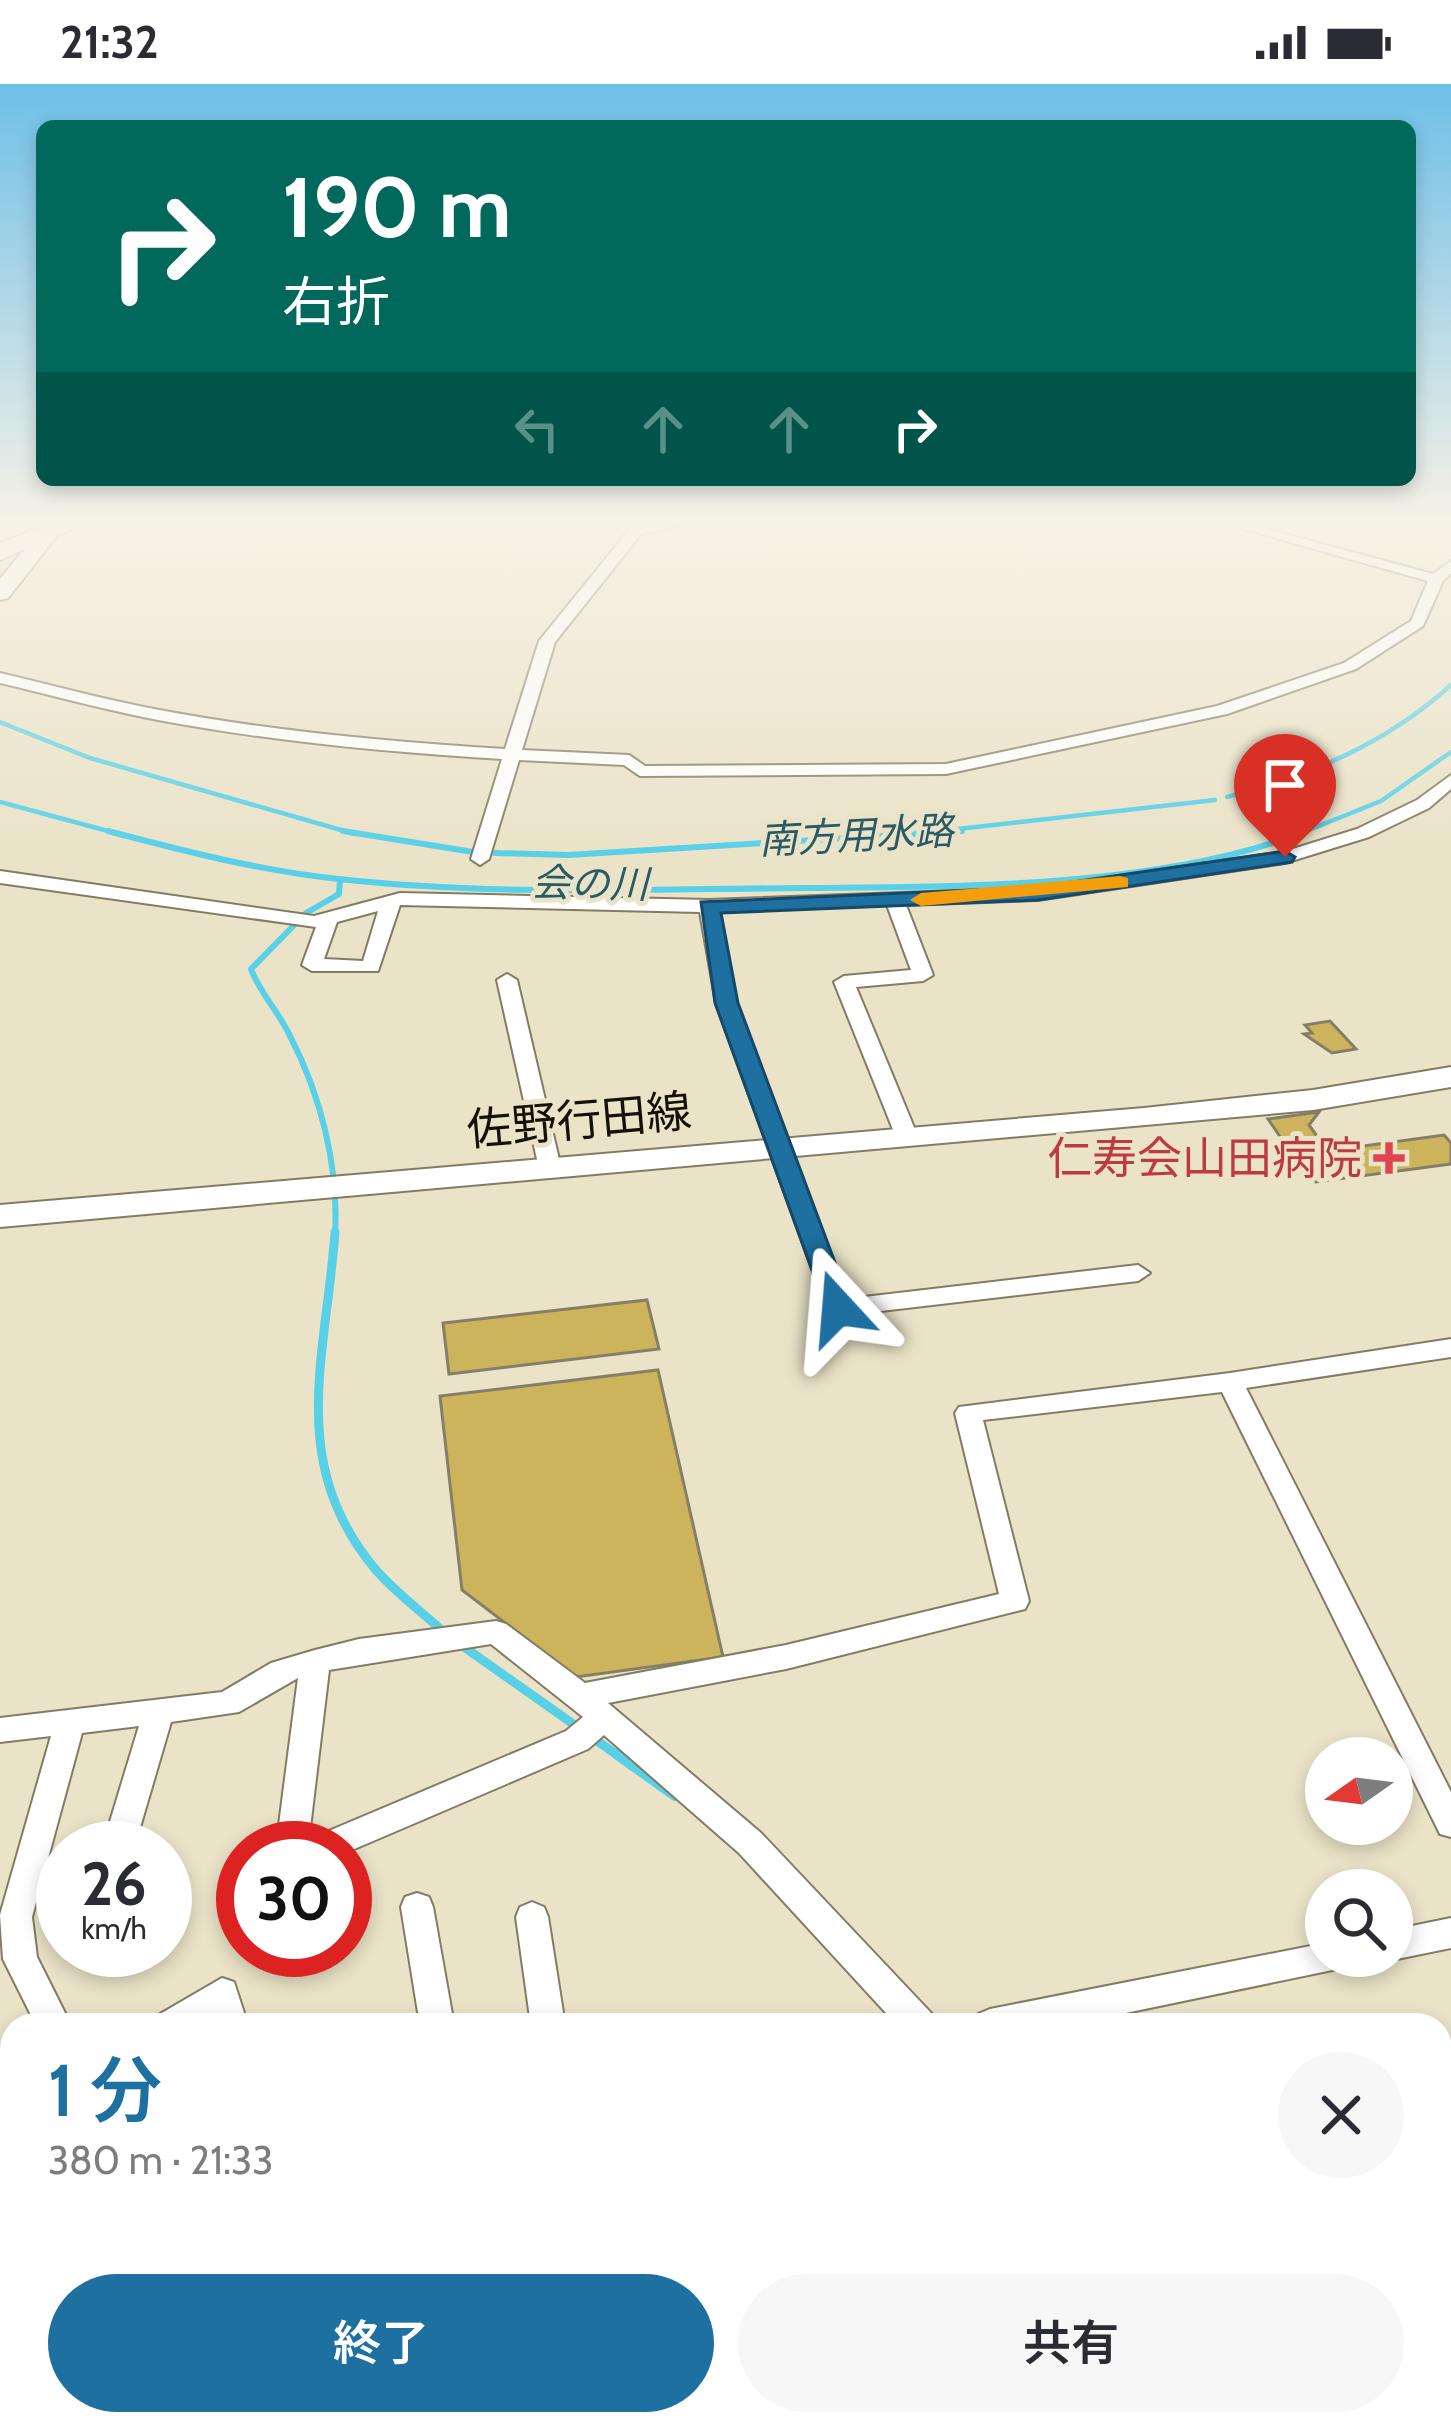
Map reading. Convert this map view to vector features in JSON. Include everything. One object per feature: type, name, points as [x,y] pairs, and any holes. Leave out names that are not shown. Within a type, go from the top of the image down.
[{"type":"main road","name":"佐野行田線","points":[[0,1216],[1270,1104],[1451,1077]]},
{"type":"street","points":[[480,859],[508,756],[553,634]]},
{"type":"street","points":[[0,677],[166,717],[302,737],[508,756],[629,760],[640,771],[789,774],[967,766],[1221,710],[1350,666],[1401,634]]},
{"type":"street","points":[[0,878],[314,922],[390,902],[709,907],[1038,893],[1285,857],[1363,833],[1423,804],[1451,780]]},
{"type":"street","points":[[895,901],[923,975],[844,982],[907,1137]]},
{"type":"street","points":[[329,918],[312,965],[371,967],[390,902]]},
{"type":"street","points":[[709,907],[726,1003],[838,1308],[1138,1273]]},
{"type":"street","points":[[507,980],[550,1168]]},
{"type":"street","points":[[592,1707],[1015,1600],[968,1413],[1230,1382],[1451,1348]]},
{"type":"street","points":[[1230,1382],[1451,1824]]},
{"type":"street","points":[[0,1730],[228,1703],[281,1671],[496,1632],[592,1707],[750,1844],[909,2013]]},
{"type":"street","points":[[295,1821],[315,1662]]},
{"type":"street","points":[[372,1827],[577,1740],[592,1707]]},
{"type":"street","points":[[126,1821],[159,1712]]},
{"type":"street","points":[[48,2013],[20,1959],[16,1917],[70,1722]]},
{"type":"street","points":[[416,1906],[435,2013]]},
{"type":"street","points":[[532,1917],[546,2013]]},
{"type":"street","points":[[1413,1941],[1451,1933]]},
{"type":"street","points":[[1050,2013],[1305,1962]]},
{"type":"street","points":[[191,2013],[222,1993],[228,2013]]},
{"type":"building","points":[[1330,1021],[1356,1049],[1332,1053],[1304,1034],[1312,1033],[1305,1025]]},
{"type":"building","points":[[1319,1112],[1309,1125],[1322,1143],[1287,1147],[1268,1119]]},
{"type":"building","points":[[1444,1135],[1451,1143],[1451,1164],[1316,1182],[1297,1155]]},
{"type":"building","points":[[647,1300],[659,1349],[449,1374],[443,1323]]},
{"type":"building","points":[[658,1370],[723,1657],[576,1677],[462,1590],[440,1396]]},
{"type":"waterway","name":"南方用水路","points":[[1227,797],[1346,755],[1400,724],[1451,685]]},
{"type":"waterway","name":"南方用水路","points":[[0,722],[90,758],[347,832]]},
{"type":"waterway","name":"会の川","points":[[1299,834],[1381,801],[1451,752]]},
{"type":"waterway","name":"南方用水路","points":[[913,834],[1215,800]]},
{"type":"waterway","name":"会の川","points":[[0,802],[119,834]]},
{"type":"waterway","name":"会の川","points":[[108,831],[223,860],[310,875],[454,888],[571,890],[926,887],[1058,880],[1189,864],[1306,831]]},
{"type":"waterway","name":"南方用水路","points":[[913,834],[962,831]]},
{"type":"waterway","name":"南方用水路","points":[[347,832],[473,852]]},
{"type":"waterway","name":"南方用水路","points":[[347,832],[355,834]]},
{"type":"waterway","name":"南方用水路","points":[[495,853],[568,855],[913,834]]},
{"type":"waterway","points":[[335,1232],[331,1158],[319,1106],[289,1034],[251,969],[306,913],[339,894],[340,880]]},
{"type":"waterway","points":[[335,1232],[318,1408],[330,1490],[348,1530],[376,1570],[445,1633]]},
{"type":"waterway","points":[[457,1642],[620,1757]]},
{"type":"waterway","points":[[616,1754],[675,1796]]},
{"type":"slow traffic","points":[[921,900],[1120,883]]},
{"type":"place","name":"仁寿会山田病院","points":[[1389,1158]]},
{"type":"route","points":[[838,1308],[726,1003],[709,907],[1038,893],[1285,857]]}]
